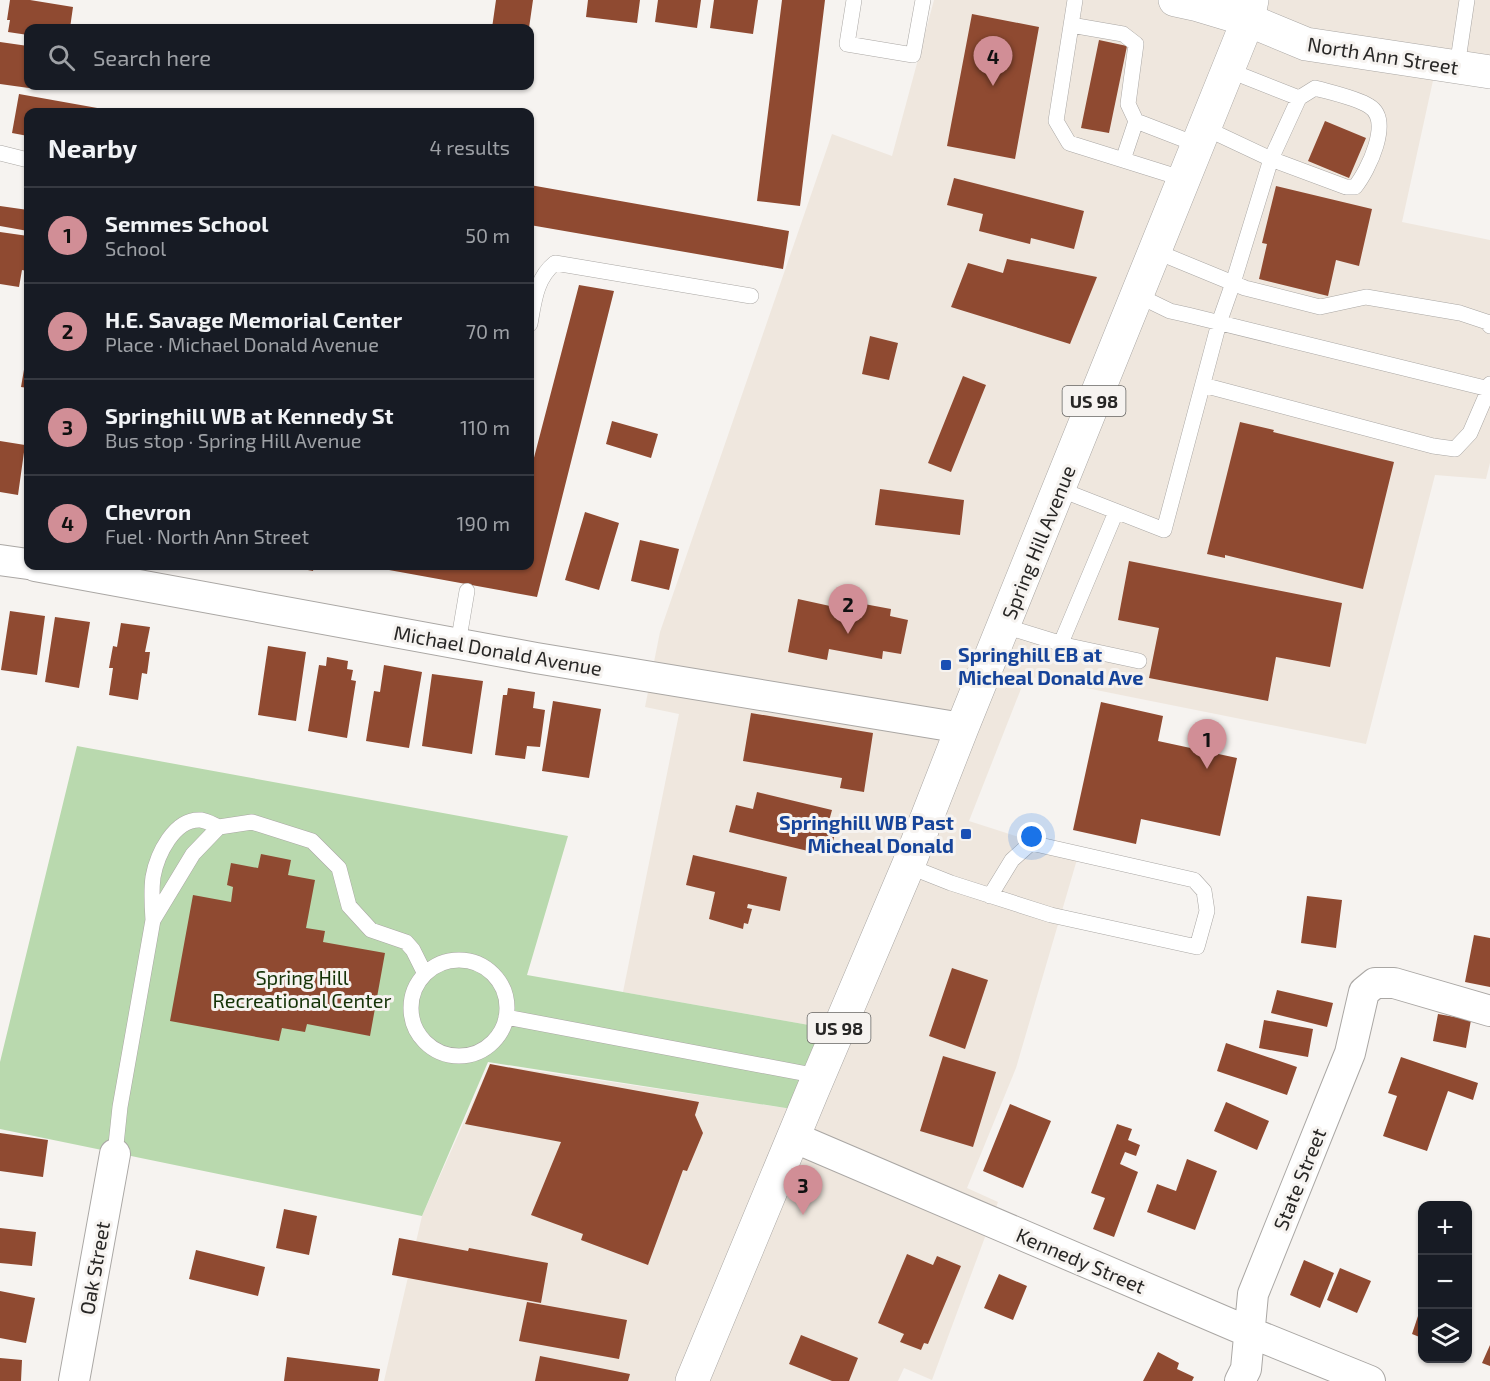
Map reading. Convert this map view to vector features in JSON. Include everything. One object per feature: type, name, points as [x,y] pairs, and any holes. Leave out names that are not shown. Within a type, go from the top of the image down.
[{"type":"main road","name":"North Ann Street","points":[[1175,0],[1198,4],[1254,7],[1306,44],[1490,72]]},
{"type":"main road","name":"Spring Hill Avenue","points":[[692,1381],[908,866],[1254,7]]},
{"type":"street","points":[[0,560],[24,563]]},
{"type":"street","name":"Michael Donald Avenue","points":[[83,570],[131,574],[458,644],[962,728]]},
{"type":"street","name":"State Street","points":[[1240,1381],[1246,1369],[1253,1294],[1350,1053],[1364,992],[1375,983],[1394,983],[1490,1011]]},
{"type":"street","name":"Kennedy Street","points":[[793,1137],[1249,1332],[1370,1381]]},
{"type":"street","name":"Oak Street","points":[[74,1381],[115,1154]]},
{"type":"lane","points":[[854,0],[847,44],[914,55],[923,0]]},
{"type":"lane","points":[[1075,0],[1056,121],[1069,143],[1184,179]]},
{"type":"lane","points":[[1457,67],[1467,0]]},
{"type":"lane","points":[[1071,25],[1123,34],[1136,44],[1128,104],[1136,121],[1123,160]]},
{"type":"lane","points":[[1228,70],[1299,98]]},
{"type":"lane","points":[[1059,489],[1164,530],[1219,323],[1271,159],[1299,98],[1315,88],[1371,106],[1378,118],[1380,130],[1366,174],[1355,187],[1346,186],[1271,159],[1201,136],[1136,121]]},
{"type":"lane","points":[[0,153],[24,159]]},
{"type":"lane","points":[[1155,251],[1233,283],[1320,307],[1366,297],[1460,313],[1487,322],[1490,326]]},
{"type":"lane","points":[[534,304],[538,285],[547,270],[555,263],[751,296]]},
{"type":"lane","points":[[1137,295],[1170,311],[1489,386],[1470,433],[1455,449],[1433,446],[1203,385]]},
{"type":"lane","points":[[1061,643],[1116,512]]},
{"type":"lane","points":[[458,644],[467,591]]},
{"type":"lane","points":[[1004,626],[1061,643],[1139,661]]},
{"type":"lane","points":[[115,1154],[120,1107],[153,920],[154,874],[165,844],[181,825],[200,820],[219,827],[252,822],[312,841],[339,868],[349,906],[371,930],[406,942],[413,950],[425,974]]},
{"type":"lane","points":[[153,920],[193,854],[219,827]]},
{"type":"lane","points":[[908,866],[951,883],[990,896],[1051,915],[1197,947],[1207,911],[1204,891],[1194,880],[1031,843],[1012,860],[990,896]]},
{"type":"lane","points":[[451,960],[467,960],[481,965],[493,974],[502,987],[506,1001],[506,1017],[501,1030],[492,1042],[480,1051],[466,1056],[451,1055],[437,1051],[425,1042],[416,1030],[412,1016],[412,1001],[416,987],[425,974],[437,965],[451,960]]},
{"type":"lane","points":[[506,1017],[818,1076]]},
{"type":"shaded area","points":[[934,0],[1490,0],[1490,85],[1434,76],[1402,222],[1490,240],[1490,463],[1486,479],[1435,475],[1366,744],[1026,676],[969,821],[1078,856],[1016,1068],[967,1188],[998,1202],[932,1380],[904,1368],[898,1381],[384,1381],[422,1216],[490,1064],[792,1109],[826,1028],[623,992],[679,714],[645,707],[660,632],[832,134],[892,156]]},
{"type":"green space","name":"Spring Hill Recreational Center","points":[[77,746],[568,836],[527,975],[826,1028],[792,1109],[488,1062],[422,1216],[0,1129],[0,1062]]},
{"type":"building","points":[[10,0],[30,0],[73,7],[71,24],[24,24],[24,34],[8,32],[10,20],[7,20]]},
{"type":"building","points":[[496,0],[533,0],[530,24],[493,24]]},
{"type":"building","points":[[588,0],[640,0],[637,23],[586,17]]},
{"type":"building","points":[[658,0],[701,0],[697,28],[655,22]]},
{"type":"building","points":[[714,0],[758,0],[753,34],[710,28]]},
{"type":"building","points":[[782,0],[825,0],[800,206],[757,201]]},
{"type":"building","points":[[972,14],[1039,27],[1015,159],[947,146]]},
{"type":"building","points":[[1099,40],[1127,46],[1109,133],[1081,128]]},
{"type":"building","points":[[0,42],[24,45],[24,87],[0,84]]},
{"type":"building","points":[[19,94],[97,108],[24,108],[24,135],[12,133]]},
{"type":"building","points":[[1325,121],[1366,138],[1349,178],[1308,161]]},
{"type":"building","points":[[954,178],[1084,211],[1074,249],[1031,238],[1030,244],[979,231],[983,214],[947,205]]},
{"type":"building","points":[[534,186],[789,231],[783,269],[534,226]]},
{"type":"building","points":[[1276,186],[1372,209],[1359,266],[1336,260],[1328,296],[1259,279],[1267,244],[1262,243]]},
{"type":"building","points":[[0,206],[24,209],[24,230],[0,226]]},
{"type":"building","points":[[0,232],[24,235],[24,270],[22,270],[19,287],[0,284]]},
{"type":"building","points":[[1007,259],[1097,277],[1070,344],[951,307],[968,263],[1003,273]]},
{"type":"building","points":[[579,285],[614,291],[537,597],[389,570],[534,570],[534,458]]},
{"type":"building","points":[[870,336],[898,343],[889,380],[862,374]]},
{"type":"building","points":[[24,370],[24,387],[21,387]]},
{"type":"building","points":[[963,376],[986,385],[951,472],[928,463]]},
{"type":"building","points":[[612,421],[658,434],[651,458],[606,444]]},
{"type":"building","points":[[1240,422],[1394,462],[1363,589],[1225,555],[1225,558],[1207,554]]},
{"type":"building","points":[[0,441],[24,445],[18,495],[0,492]]},
{"type":"building","points":[[880,489],[964,500],[960,535],[875,525]]},
{"type":"building","points":[[585,512],[619,523],[599,590],[565,580]]},
{"type":"building","points":[[640,540],[679,549],[669,590],[631,581]]},
{"type":"building","points":[[1129,561],[1342,603],[1330,667],[1276,657],[1268,701],[1149,678],[1159,628],[1118,620]]},
{"type":"building","points":[[832,598],[891,609],[890,616],[908,620],[901,654],[883,651],[882,659],[829,649],[827,660],[788,652],[798,599],[830,606]]},
{"type":"building","points":[[10,611],[45,616],[37,675],[1,670]]},
{"type":"building","points":[[55,617],[90,622],[79,688],[45,682]]},
{"type":"building","points":[[121,623],[150,627],[145,652],[150,652],[147,674],[142,673],[138,700],[109,695],[113,668],[109,668],[113,646],[117,647]]},
{"type":"building","points":[[268,646],[306,652],[296,721],[258,715]]},
{"type":"building","points":[[327,657],[348,661],[347,669],[353,670],[351,680],[356,681],[347,738],[308,731],[319,665],[326,666]]},
{"type":"building","points":[[384,665],[422,672],[409,748],[366,741],[374,691],[380,692]]},
{"type":"building","points":[[432,674],[483,681],[472,754],[422,746]]},
{"type":"building","points":[[508,688],[535,692],[533,708],[545,710],[540,747],[527,746],[525,759],[495,755],[503,695],[507,695]]},
{"type":"building","points":[[553,701],[601,709],[589,778],[542,771]]},
{"type":"building","points":[[1101,702],[1163,716],[1158,741],[1237,758],[1220,836],[1141,819],[1136,844],[1073,830]]},
{"type":"building","points":[[751,713],[873,733],[864,792],[840,788],[842,778],[743,761]]},
{"type":"building","points":[[757,792],[832,810],[827,828],[836,830],[829,856],[729,832],[736,805],[753,809]]},
{"type":"building","points":[[261,854],[291,860],[288,875],[315,880],[306,928],[325,931],[323,942],[385,953],[370,1036],[307,1024],[305,1032],[282,1028],[279,1041],[170,1021],[193,895],[231,902],[233,887],[227,885],[231,863],[258,868]]},
{"type":"building","points":[[693,855],[787,877],[780,911],[748,904],[747,908],[752,909],[748,924],[744,923],[743,929],[709,919],[715,892],[686,885]]},
{"type":"building","points":[[1307,896],[1342,900],[1336,948],[1301,943]]},
{"type":"building","points":[[1474,935],[1490,938],[1490,987],[1465,982]]},
{"type":"building","points":[[952,968],[988,980],[965,1049],[929,1036]]},
{"type":"building","points":[[1277,990],[1333,1003],[1327,1027],[1271,1013]]},
{"type":"building","points":[[1438,1014],[1471,1020],[1466,1048],[1433,1041]]},
{"type":"building","points":[[1264,1020],[1313,1029],[1308,1057],[1259,1048]]},
{"type":"building","points":[[1226,1043],[1297,1067],[1287,1095],[1217,1071]]},
{"type":"building","points":[[943,1056],[996,1072],[973,1147],[920,1131]]},
{"type":"building","points":[[1401,1057],[1478,1083],[1473,1100],[1448,1091],[1427,1151],[1383,1136],[1397,1096],[1388,1093]]},
{"type":"building","points":[[490,1064],[699,1102],[695,1115],[703,1133],[687,1171],[683,1170],[648,1265],[581,1240],[583,1234],[531,1215],[561,1142],[465,1124]]},
{"type":"building","points":[[1226,1102],[1269,1121],[1257,1150],[1214,1131]]},
{"type":"building","points":[[1010,1104],[1051,1121],[1023,1188],[983,1171]]},
{"type":"building","points":[[1117,1124],[1132,1129],[1128,1140],[1140,1145],[1136,1156],[1125,1152],[1120,1164],[1138,1172],[1114,1237],[1093,1229],[1105,1198],[1091,1193]]},
{"type":"building","points":[[0,1133],[48,1140],[43,1177],[0,1171]]},
{"type":"building","points":[[1187,1159],[1217,1171],[1195,1230],[1147,1212],[1157,1184],[1176,1191]]},
{"type":"building","points":[[284,1209],[317,1216],[309,1255],[276,1248]]},
{"type":"building","points":[[0,1228],[36,1232],[32,1266],[0,1263]]},
{"type":"building","points":[[399,1238],[548,1263],[541,1303],[392,1275]]},
{"type":"building","points":[[196,1250],[265,1267],[258,1296],[189,1279]]},
{"type":"building","points":[[907,1254],[933,1265],[937,1256],[961,1266],[928,1344],[924,1343],[921,1350],[900,1342],[904,1334],[878,1323]]},
{"type":"building","points":[[1304,1260],[1334,1273],[1320,1308],[1290,1295]]},
{"type":"building","points":[[1340,1268],[1371,1281],[1357,1313],[1327,1300]]},
{"type":"building","points":[[999,1274],[1027,1286],[1013,1320],[984,1308]]},
{"type":"building","points":[[0,1291],[35,1298],[26,1343],[0,1338]]},
{"type":"building","points":[[527,1302],[627,1320],[619,1359],[519,1341]]},
{"type":"building","points":[[1418,1316],[1418,1336],[1412,1334]]},
{"type":"building","points":[[801,1335],[858,1358],[849,1381],[832,1381],[789,1364]]},
{"type":"building","points":[[1490,1345],[1490,1366],[1482,1363]]},
{"type":"building","points":[[1158,1352],[1179,1363],[1177,1369],[1194,1377],[1192,1381],[1143,1381]]},
{"type":"building","points":[[540,1356],[630,1374],[628,1381],[535,1381]]},
{"type":"building","points":[[287,1357],[380,1369],[378,1381],[284,1381]]},
{"type":"building","points":[[0,1358],[22,1360],[21,1381],[0,1381]]},
{"type":"place","name":"Chevron","points":[[993,86]]},
{"type":"place","name":"H.E. Savage Memorial Center","points":[[848,634]]},
{"type":"place","name":"Springhill EB at Micheal Donald Ave","points":[[946,665]]},
{"type":"place","name":"Semmes School","points":[[1207,769]]},
{"type":"place","name":"Springhill WB Past Micheal Donald","points":[[966,834]]},
{"type":"place","name":"Springhill WB at Kennedy St","points":[[803,1215]]}]
